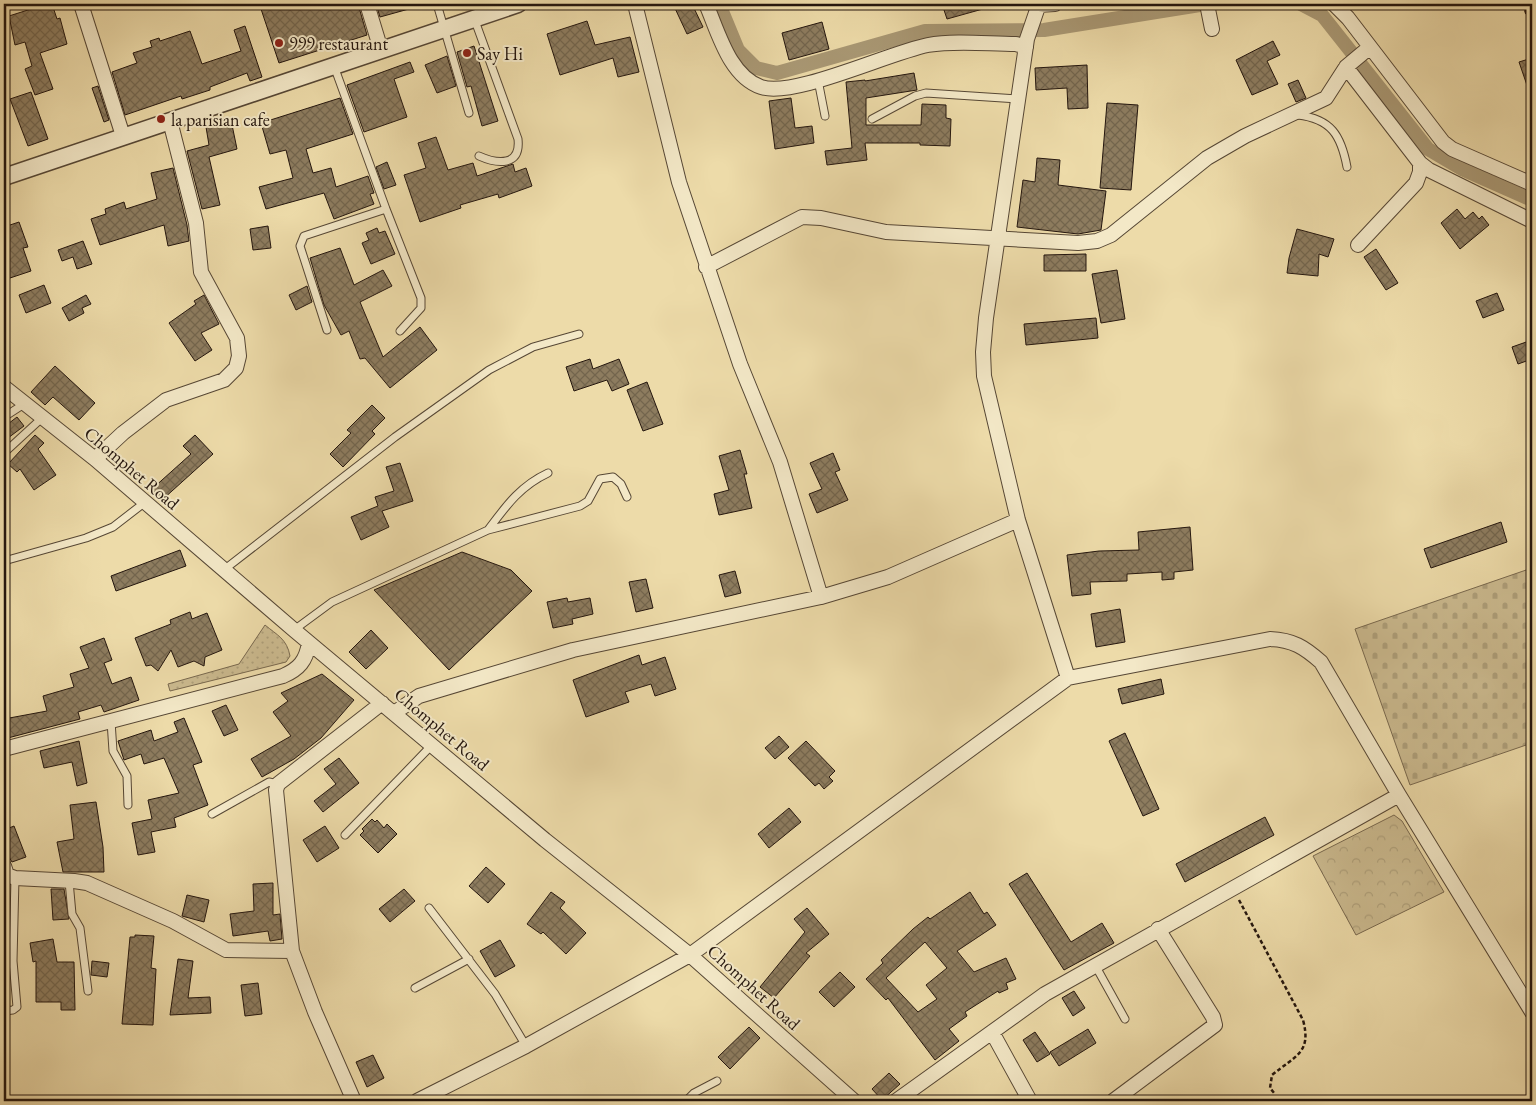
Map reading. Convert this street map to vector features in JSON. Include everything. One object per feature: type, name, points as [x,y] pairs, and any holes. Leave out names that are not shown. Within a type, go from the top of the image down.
[{"type":"street","points":[[81,4],[123,136]]},
{"type":"street","points":[[367,4],[381,50]]},
{"type":"street","points":[[5,173],[170,121],[518,4]]},
{"type":"street","points":[[635,4],[679,182],[740,364],[780,462],[821,597]]},
{"type":"street","points":[[706,4],[730,62],[760,87],[775,89],[796,88],[906,50],[932,44],[1027,43]]},
{"type":"street","points":[[1055,4],[1039,5],[1027,43],[986,318],[983,352],[984,376],[1018,520],[1068,678]]},
{"type":"street","points":[[1208,4],[1212,29]]},
{"type":"street","points":[[1334,4],[1370,47],[1443,142],[1452,149],[1532,184]]},
{"type":"street","points":[[706,267],[802,217],[811,216],[886,232],[1078,243],[1097,241],[1119,229],[1207,158],[1245,136],[1326,98],[1346,66],[1370,47]]},
{"type":"street","points":[[1346,66],[1420,163],[1429,170],[1532,221]]},
{"type":"street","points":[[95,459],[123,433],[166,400],[224,380],[236,368],[239,356],[237,338],[201,272],[196,223],[170,121]]},
{"type":"street","points":[[1358,245],[1416,183],[1420,172],[1420,163]]},
{"type":"street","name":"Chomphet Road","points":[[4,387],[95,459],[309,643],[545,840],[690,955],[854,1101]]},
{"type":"street","points":[[394,713],[419,696],[572,650],[821,597],[888,577],[1018,520]]},
{"type":"street","points":[[417,1101],[526,1046],[690,955],[1068,678],[1270,640],[1288,640],[1304,646],[1321,662],[1398,795],[1532,1012]]},
{"type":"street","points":[[4,749],[283,676],[301,665],[307,655],[309,643]]},
{"type":"street","points":[[354,1101],[315,1012],[292,951],[276,790],[278,784],[382,703]]},
{"type":"street","points":[[896,1101],[1045,994],[1398,795]]},
{"type":"street","points":[[4,866],[7,875],[15,878],[87,884],[173,921],[226,950],[292,951]]},
{"type":"street","points":[[1113,1101],[1214,1025],[1213,1017],[1158,929]]},
{"type":"street","points":[[992,1032],[1030,1101]]},
{"type":"lane","points":[[437,4],[469,113]]},
{"type":"lane","points":[[474,18],[518,139],[519,148],[517,155],[503,163],[495,163],[479,156]]},
{"type":"lane","points":[[334,66],[386,209],[421,298],[421,308],[400,331]]},
{"type":"lane","points":[[818,80],[825,116]]},
{"type":"lane","points":[[872,119],[915,96],[926,93],[1019,99]]},
{"type":"lane","points":[[1295,114],[1316,117],[1332,128],[1344,147],[1347,166]]},
{"type":"lane","points":[[327,330],[300,246],[301,240],[304,236],[386,209]]},
{"type":"lane","points":[[225,569],[395,437],[489,370],[533,347],[579,334]]},
{"type":"lane","points":[[4,417],[24,404]]},
{"type":"lane","points":[[4,453],[42,418]]},
{"type":"lane","points":[[488,530],[515,494],[532,480],[548,472]]},
{"type":"lane","points":[[294,630],[332,602],[488,530],[580,506],[588,501],[600,479],[608,476],[613,477],[621,484],[626,497]]},
{"type":"lane","points":[[4,561],[86,538],[113,527],[144,503]]},
{"type":"lane","points":[[111,721],[113,751],[127,776],[128,805]]},
{"type":"lane","points":[[345,835],[432,745]]},
{"type":"lane","points":[[212,814],[269,782],[278,784]]},
{"type":"lane","points":[[4,1011],[13,1010],[16,1007],[13,961],[15,878]]},
{"type":"lane","points":[[69,881],[72,914],[80,928],[88,991]]},
{"type":"lane","points":[[429,908],[495,994],[526,1046]]},
{"type":"lane","points":[[415,988],[469,959]]},
{"type":"lane","points":[[1095,965],[1125,1019]]},
{"type":"lane","points":[[686,1101],[694,1093],[717,1081]]},
{"type":"path","points":[[1523,4],[1532,30]]},
{"type":"path","points":[[1232,888],[1303,1020],[1308,1036],[1301,1051],[1272,1075],[1270,1088],[1275,1094]]},
{"type":"green space","points":[[1532,568],[1532,743],[1410,785],[1355,629]]},
{"type":"green space","points":[[265,625],[287,645],[290,656],[286,662],[170,691],[168,684],[239,664]]},
{"type":"green space","points":[[1394,815],[1402,821],[1444,892],[1356,935],[1313,856]]},
{"type":"building","points":[[29,4],[52,4],[57,19],[60,18],[67,44],[40,53],[53,89],[35,95],[25,69],[32,66],[25,42],[15,45],[9,16],[31,9]]},
{"type":"building","points":[[278,4],[358,4],[367,35],[279,63],[261,9]]},
{"type":"building","points":[[376,4],[416,4],[416,7],[380,17]]},
{"type":"building","points":[[673,4],[692,4],[703,27],[687,34]]},
{"type":"building","points":[[942,4],[989,4],[990,7],[947,19]]},
{"type":"building","points":[[587,21],[595,45],[630,37],[639,72],[618,77],[613,58],[560,75],[547,34]]},
{"type":"building","points":[[822,22],[829,49],[789,60],[782,33]]},
{"type":"building","points":[[245,26],[262,77],[250,81],[247,73],[210,87],[210,90],[182,99],[181,96],[125,115],[112,72],[137,63],[133,53],[152,47],[150,41],[159,38],[160,41],[190,31],[202,64],[241,51],[234,30]]},
{"type":"building","points":[[1273,41],[1280,55],[1267,61],[1278,84],[1252,95],[1236,60]]},
{"type":"building","points":[[474,46],[498,121],[482,126],[471,86],[467,87],[457,52]]},
{"type":"building","points":[[447,56],[456,86],[437,93],[425,65]]},
{"type":"building","points":[[1532,58],[1532,97],[1531,97],[1519,62]]},
{"type":"building","points":[[410,62],[414,72],[394,79],[407,117],[364,132],[347,85]]},
{"type":"building","points":[[1087,65],[1088,108],[1068,109],[1067,88],[1036,90],[1035,68]]},
{"type":"building","points":[[914,73],[917,90],[866,98],[866,125],[921,125],[922,104],[946,105],[946,118],[951,119],[950,146],[920,145],[920,143],[865,143],[867,160],[827,165],[825,151],[852,148],[846,82],[865,81]]},
{"type":"building","points":[[1298,80],[1306,98],[1296,102],[1288,84]]},
{"type":"building","points":[[98,86],[109,120],[104,122],[92,88]]},
{"type":"building","points":[[31,92],[48,139],[28,146],[10,99]]},
{"type":"building","points":[[340,98],[353,134],[306,149],[313,173],[331,168],[336,187],[368,176],[374,193],[370,194],[374,204],[334,219],[324,193],[266,209],[259,187],[293,178],[286,150],[270,154],[261,123]]},
{"type":"building","points":[[791,98],[795,128],[812,126],[814,143],[775,149],[769,101]]},
{"type":"building","points":[[1107,103],[1138,105],[1131,190],[1100,188]]},
{"type":"building","points":[[231,120],[237,149],[209,157],[220,205],[202,209],[187,151],[209,145],[206,127]]},
{"type":"building","points":[[436,137],[448,170],[473,163],[477,176],[513,164],[515,172],[526,168],[532,186],[499,198],[498,194],[460,205],[461,208],[420,222],[404,175],[426,168],[418,143]]},
{"type":"building","points":[[1037,158],[1060,160],[1058,185],[1106,191],[1101,230],[1078,234],[1017,227],[1023,180],[1035,182]]},
{"type":"building","points":[[387,162],[396,185],[384,189],[376,167]]},
{"type":"building","points":[[173,168],[189,241],[168,246],[164,225],[100,245],[91,219],[106,214],[105,209],[124,202],[126,209],[157,199],[151,173]]},
{"type":"building","points":[[1457,209],[1465,219],[1473,212],[1479,219],[1482,216],[1489,225],[1460,249],[1441,223]]},
{"type":"building","points":[[19,222],[28,247],[23,248],[31,271],[4,280],[4,227]]},
{"type":"building","points":[[268,226],[271,248],[253,250],[250,229]]},
{"type":"building","points":[[377,228],[379,233],[385,231],[395,254],[371,264],[362,243],[369,240],[366,233]]},
{"type":"building","points":[[1297,229],[1334,239],[1328,257],[1319,254],[1318,276],[1287,273]]},
{"type":"building","points":[[83,241],[92,264],[77,269],[73,257],[62,261],[58,250]]},
{"type":"building","points":[[340,248],[354,285],[383,270],[392,286],[360,302],[383,357],[420,327],[437,350],[390,388],[365,358],[360,359],[349,331],[341,335],[324,305],[310,258]]},
{"type":"building","points":[[1376,249],[1398,283],[1386,290],[1364,257]]},
{"type":"building","points":[[1086,254],[1086,271],[1044,271],[1044,255]]},
{"type":"building","points":[[1117,270],[1125,319],[1101,323],[1092,274]]},
{"type":"building","points":[[44,285],[51,303],[26,313],[19,295]]},
{"type":"building","points":[[307,286],[312,302],[296,310],[289,295]]},
{"type":"building","points":[[1497,293],[1504,310],[1483,318],[1476,301]]},
{"type":"building","points":[[86,295],[91,304],[82,308],[84,313],[69,321],[62,308]]},
{"type":"building","points":[[204,295],[219,324],[201,333],[212,350],[195,361],[169,323],[196,304],[194,301]]},
{"type":"building","points":[[1096,318],[1098,338],[1026,345],[1024,324]]},
{"type":"building","points":[[1532,340],[1532,359],[1518,364],[1512,347]]},
{"type":"building","points":[[590,359],[593,369],[619,359],[629,384],[612,391],[607,380],[574,391],[566,367]]},
{"type":"building","points":[[55,366],[95,403],[79,420],[53,397],[45,405],[31,392]]},
{"type":"building","points":[[647,382],[663,424],[643,431],[627,390]]},
{"type":"building","points":[[372,405],[385,418],[372,431],[375,434],[343,467],[330,454],[351,433],[347,430]]},
{"type":"building","points":[[17,417],[24,426],[4,441],[4,427]]},
{"type":"building","points":[[35,435],[44,443],[38,449],[56,475],[34,490],[20,469],[17,472],[8,464]]},
{"type":"building","points":[[195,435],[213,454],[162,500],[152,489],[191,454],[183,446]]},
{"type":"building","points":[[740,450],[747,474],[744,474],[752,508],[719,515],[714,494],[729,490],[719,456]]},
{"type":"building","points":[[833,453],[840,470],[835,472],[848,500],[817,513],[809,494],[822,489],[810,463]]},
{"type":"building","points":[[400,463],[413,501],[382,511],[389,527],[361,540],[351,517],[378,506],[375,497],[394,491],[386,467]]},
{"type":"building","points":[[1501,522],[1507,542],[1431,568],[1424,549]]},
{"type":"building","points":[[1190,527],[1193,570],[1174,572],[1174,579],[1162,580],[1162,572],[1127,574],[1127,581],[1090,582],[1091,594],[1072,596],[1067,555],[1099,551],[1139,550],[1138,532]]},
{"type":"building","points":[[180,550],[186,566],[116,591],[111,576]]},
{"type":"building","points":[[462,552],[511,570],[532,591],[449,670],[374,590]]},
{"type":"building","points":[[735,571],[741,593],[725,597],[719,575]]},
{"type":"building","points":[[646,579],[653,608],[636,612],[629,582]]},
{"type":"building","points":[[567,598],[568,602],[590,598],[593,614],[572,619],[573,624],[553,628],[547,602]]},
{"type":"building","points":[[1120,609],[1125,642],[1096,647],[1091,614]]},
{"type":"building","points":[[190,612],[192,619],[207,613],[222,650],[205,657],[204,666],[194,661],[178,667],[171,650],[158,671],[151,665],[146,666],[135,638],[171,624],[170,620]]},
{"type":"building","points":[[371,630],[388,648],[366,669],[349,652]]},
{"type":"building","points":[[104,638],[112,660],[104,663],[112,684],[131,677],[139,700],[104,712],[101,705],[78,712],[80,719],[4,739],[4,719],[47,711],[43,696],[74,687],[70,674],[89,668],[80,647]]},
{"type":"building","points":[[639,655],[642,665],[665,657],[676,689],[655,696],[651,684],[625,692],[629,702],[586,717],[573,680]]},
{"type":"building","points":[[322,674],[354,700],[321,738],[294,759],[262,777],[251,759],[291,736],[273,712],[288,701],[281,693]]},
{"type":"building","points":[[1161,679],[1164,694],[1122,704],[1118,689]]},
{"type":"building","points":[[226,705],[238,730],[224,736],[212,711]]},
{"type":"building","points":[[184,718],[202,762],[193,765],[208,805],[174,818],[176,827],[151,832],[155,852],[138,855],[132,823],[152,819],[148,800],[179,793],[164,758],[144,764],[141,754],[124,760],[118,741],[151,730],[154,741],[178,732],[174,722]]},
{"type":"building","points":[[1125,733],[1159,809],[1143,816],[1109,741]]},
{"type":"building","points":[[779,736],[789,747],[775,759],[765,748]]},
{"type":"building","points":[[79,741],[87,783],[77,786],[72,762],[44,768],[40,751]]},
{"type":"building","points":[[806,741],[835,771],[829,777],[833,781],[824,789],[819,783],[815,786],[788,758]]},
{"type":"building","points":[[339,758],[359,783],[323,812],[314,801],[336,784],[324,769]]},
{"type":"building","points":[[96,802],[103,847],[104,872],[63,872],[57,842],[74,839],[70,805]]},
{"type":"building","points":[[789,808],[801,822],[769,848],[758,834]]},
{"type":"building","points":[[1265,817],[1274,835],[1185,882],[1176,864]]},
{"type":"building","points":[[372,819],[375,822],[377,820],[384,828],[387,824],[397,834],[378,853],[360,835],[364,831],[362,829]]},
{"type":"building","points":[[14,826],[26,857],[12,862],[4,849],[4,830]]},
{"type":"building","points":[[325,826],[339,848],[317,862],[303,840]]},
{"type":"building","points":[[486,867],[505,884],[488,903],[469,886]]},
{"type":"building","points":[[1027,873],[1071,942],[1102,923],[1114,943],[1064,970],[1009,884]]},
{"type":"building","points":[[273,883],[273,915],[280,914],[282,939],[270,941],[268,931],[233,936],[230,914],[254,911],[253,884]]},
{"type":"building","points":[[51,889],[64,889],[69,919],[53,920]]},
{"type":"building","points":[[404,889],[415,901],[390,922],[379,909]]},
{"type":"building","points":[[551,892],[565,902],[560,908],[586,933],[566,954],[543,932],[541,934],[527,924]]},
{"type":"building","points":[[970,892],[984,914],[987,912],[996,925],[957,951],[974,972],[1006,958],[1016,979],[1006,983],[1008,989],[999,993],[998,991],[965,1012],[967,1016],[949,1029],[959,1041],[935,1060],[888,998],[886,1000],[866,979],[883,963],[881,960],[913,929],[928,917],[930,919]],"holes":[[[925,942],[947,968],[926,985],[937,999],[918,1012],[886,978]]]},
{"type":"building","points":[[187,895],[209,900],[204,922],[182,916]]},
{"type":"building","points":[[807,908],[829,934],[806,953],[810,956],[774,998],[760,987],[805,932],[794,919]]},
{"type":"building","points":[[135,935],[154,936],[151,968],[156,969],[153,1025],[122,1024],[130,937],[135,937]]},
{"type":"building","points":[[53,939],[57,962],[74,962],[75,1010],[61,1010],[61,1002],[36,1002],[36,961],[33,962],[30,943]]},
{"type":"building","points":[[500,940],[515,966],[495,977],[480,951]]},
{"type":"building","points":[[178,959],[193,961],[188,998],[210,997],[211,1013],[170,1015]]},
{"type":"building","points":[[92,961],[109,963],[107,977],[91,975]]},
{"type":"building","points":[[840,972],[855,987],[834,1007],[819,992]]},
{"type":"building","points":[[258,983],[262,1014],[245,1016],[241,985]]},
{"type":"building","points":[[1074,991],[1085,1008],[1073,1016],[1062,998]]},
{"type":"building","points":[[749,1027],[760,1038],[730,1069],[718,1057]]},
{"type":"building","points":[[1088,1029],[1096,1043],[1059,1066],[1050,1052]]},
{"type":"building","points":[[1035,1032],[1050,1054],[1037,1062],[1023,1040]]},
{"type":"building","points":[[373,1055],[384,1078],[367,1087],[356,1062]]},
{"type":"building","points":[[889,1073],[900,1084],[882,1100],[872,1089]]},
{"type":"waterway","points":[[719,4],[738,50],[756,68],[777,73],[925,31],[1044,30],[1206,4]]},
{"type":"waterway","points":[[1301,4],[1322,15],[1428,149],[1462,169],[1532,200]]},
{"type":"place","name":"999 restaurant","points":[[279,43]]},
{"type":"place","name":"Say Hi","points":[[467,53]]},
{"type":"place","name":"la parisian cafe","points":[[161,119]]}]
